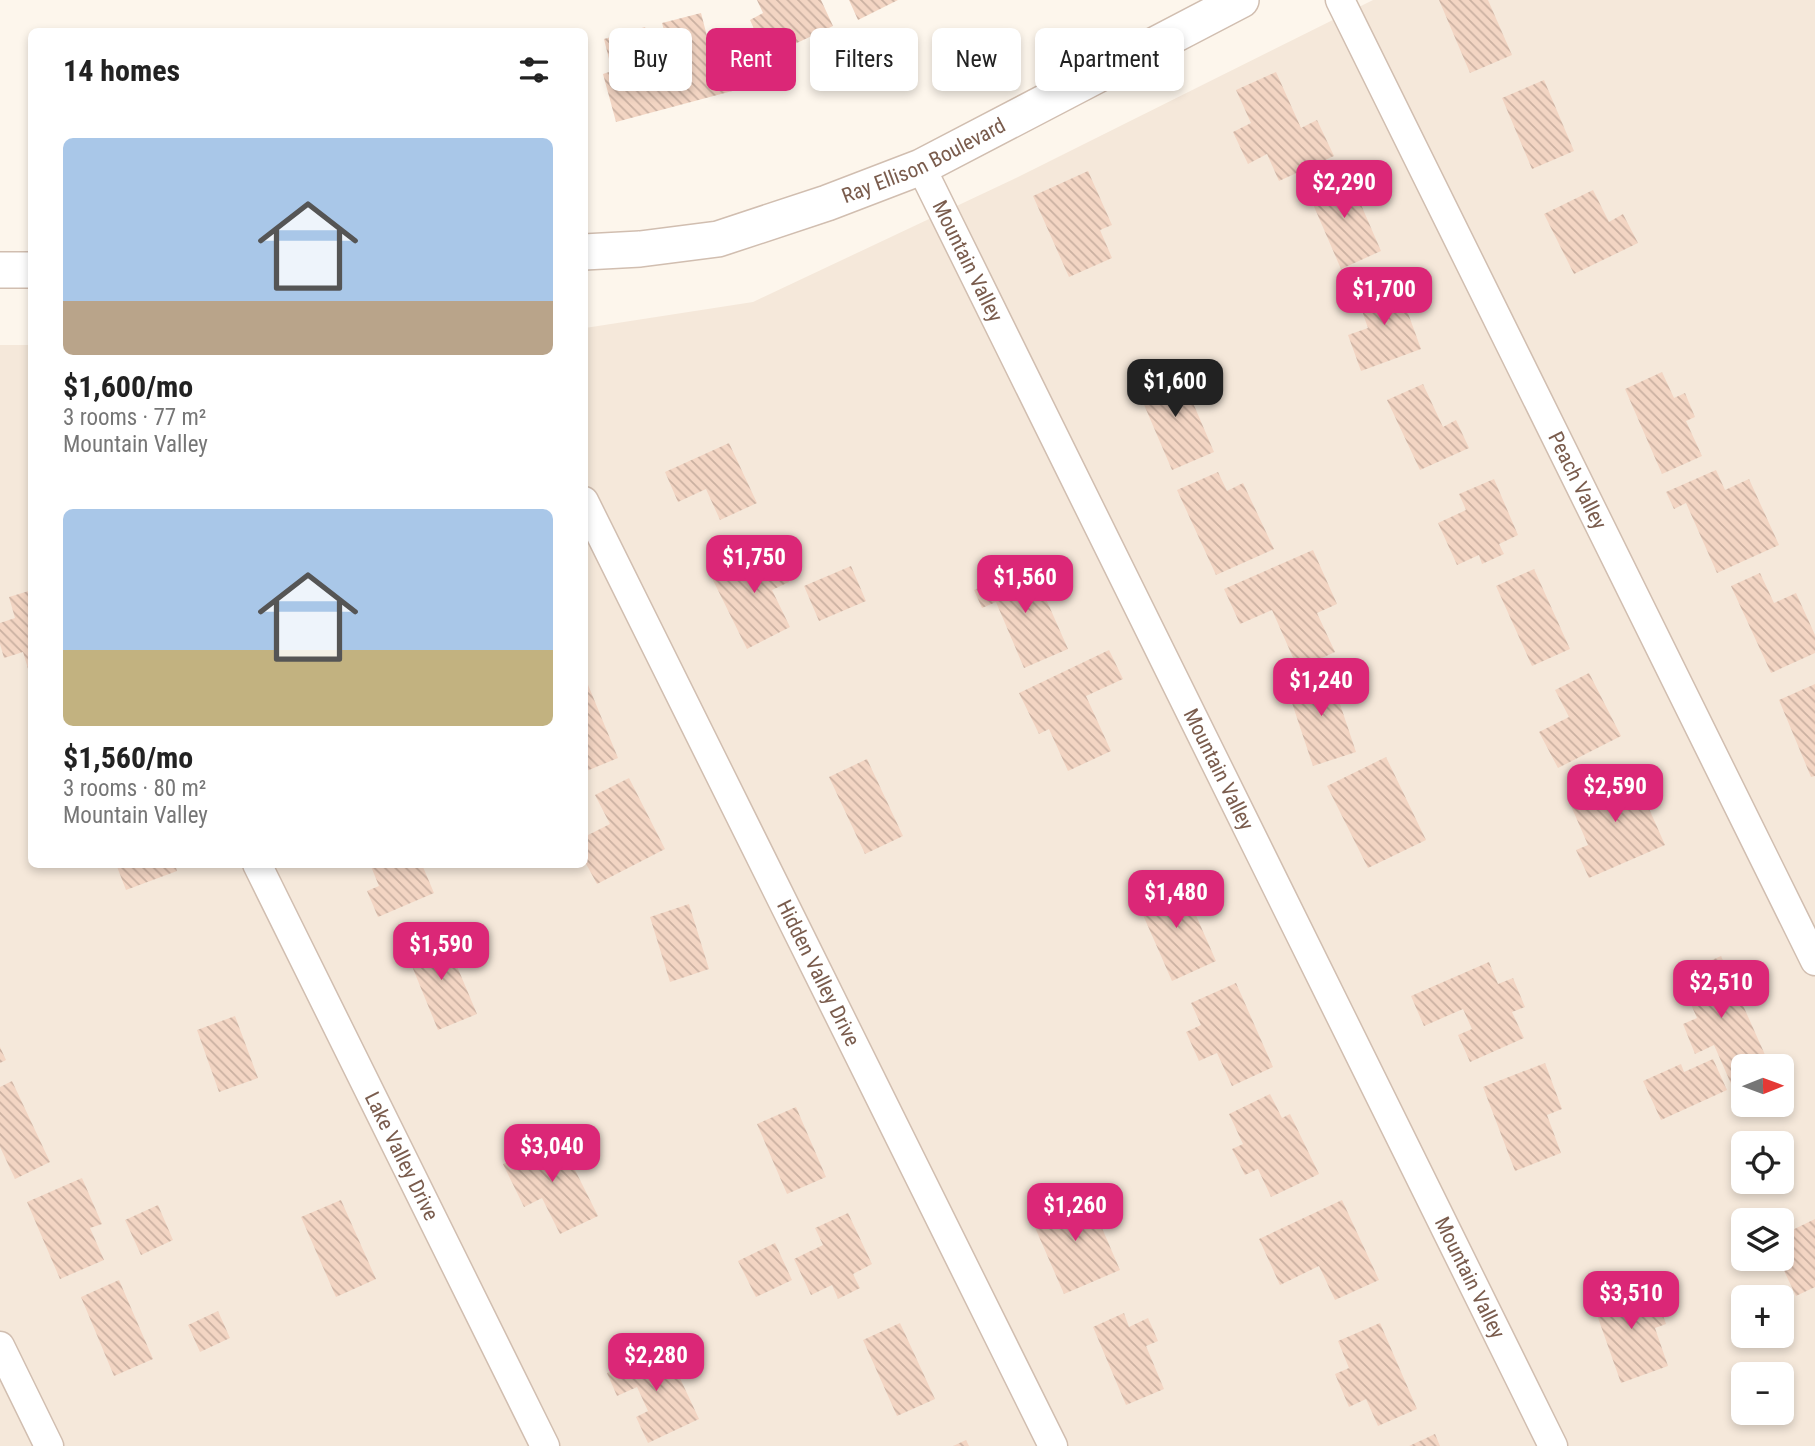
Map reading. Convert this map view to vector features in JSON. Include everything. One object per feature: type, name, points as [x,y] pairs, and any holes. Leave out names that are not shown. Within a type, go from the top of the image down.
[{"type":"street","name":"Ray Ellison Boulevard","points":[[588,252],[640,249],[718,239],[827,203],[921,167],[1241,0]]},
{"type":"street","name":"Peach Valley","points":[[1340,0],[1815,961]]},
{"type":"street","name":"Mountain Valley","points":[[921,167],[1553,1446]]},
{"type":"street","points":[[0,270],[28,270]]},
{"type":"street","name":"Hidden Valley Drive","points":[[588,509],[1053,1446]]},
{"type":"street","name":"Lake Valley Drive","points":[[259,868],[545,1446]]},
{"type":"street","points":[[0,1346],[49,1446]]},
{"type":"shaded area","points":[[1373,0],[1815,0],[1815,1446],[0,1446],[0,345],[28,345],[28,868],[588,868],[588,328],[753,302],[1016,178]]},
{"type":"building","points":[[757,0],[821,0],[833,26],[810,28],[810,37],[796,43],[796,28],[754,28],[750,20],[763,13]]},
{"type":"building","points":[[849,0],[898,0],[858,20]]},
{"type":"building","points":[[1439,0],[1488,0],[1512,55],[1470,73]]},
{"type":"building","points":[[701,13],[706,32],[706,91],[732,91],[616,122],[603,74],[609,72],[609,91],[692,91],[692,28],[663,28],[662,23]]},
{"type":"building","points":[[609,38],[609,59],[604,39]]},
{"type":"building","points":[[1276,72],[1301,128],[1317,120],[1334,156],[1279,181],[1267,154],[1248,164],[1233,132],[1251,123],[1236,90]]},
{"type":"building","points":[[1544,80],[1574,151],[1532,169],[1502,98]]},
{"type":"building","points":[[1346,170],[1381,251],[1341,269],[1306,188]]},
{"type":"building","points":[[1088,171],[1112,225],[1100,230],[1112,258],[1069,277],[1033,196]]},
{"type":"building","points":[[1593,190],[1609,222],[1623,214],[1638,243],[1574,274],[1544,214]]},
{"type":"building","points":[[1396,280],[1421,349],[1361,371],[1348,335],[1368,328],[1356,294]]},
{"type":"building","points":[[1178,368],[1214,452],[1172,470],[1136,386]]},
{"type":"building","points":[[1662,372],[1674,398],[1685,393],[1695,417],[1686,421],[1702,456],[1662,474],[1625,389]]},
{"type":"building","points":[[1423,384],[1443,427],[1456,420],[1469,448],[1420,470],[1387,400]]},
{"type":"building","points":[[729,443],[757,503],[720,520],[706,489],[678,502],[665,472]]},
{"type":"building","points":[[1716,470],[1725,490],[1749,479],[1779,545],[1717,573],[1686,503],[1674,509],[1666,492]]},
{"type":"building","points":[[1218,472],[1227,491],[1243,483],[1274,549],[1216,575],[1177,490]]},
{"type":"building","points":[[1494,479],[1518,535],[1499,544],[1504,554],[1482,564],[1479,555],[1457,565],[1438,523],[1466,510],[1459,494]]},
{"type":"building","points":[[771,545],[789,582],[772,590],[790,627],[747,649],[710,574]]},
{"type":"building","points":[[1313,550],[1337,604],[1317,613],[1335,652],[1298,669],[1272,610],[1240,624],[1224,589]]},
{"type":"building","points":[[1031,565],[1068,649],[1024,668],[996,602],[982,608],[974,590]]},
{"type":"building","points":[[851,566],[866,601],[819,621],[804,586]]},
{"type":"building","points":[[1534,569],[1570,649],[1532,666],[1496,586]]},
{"type":"building","points":[[1760,573],[1774,603],[1796,593],[1815,635],[1815,653],[1771,673],[1731,586]]},
{"type":"building","points":[[28,591],[28,669],[23,652],[4,658],[0,644],[0,623],[15,618],[9,597]]},
{"type":"building","points":[[1109,650],[1123,679],[1086,696],[1111,751],[1068,771],[1049,729],[1039,734],[1019,693]]},
{"type":"building","points":[[1329,671],[1356,752],[1313,766],[1286,685]]},
{"type":"building","points":[[1589,673],[1621,736],[1558,768],[1539,732],[1569,717],[1555,690]]},
{"type":"building","points":[[1815,684],[1815,776],[1811,777],[1779,700]]},
{"type":"building","points":[[588,685],[618,758],[588,770]]},
{"type":"building","points":[[1386,757],[1426,840],[1368,868],[1327,786]]},
{"type":"building","points":[[867,759],[903,836],[865,854],[829,777]]},
{"type":"building","points":[[1632,770],[1665,845],[1589,878],[1576,850],[1588,845],[1568,799]]},
{"type":"building","points":[[629,778],[665,849],[597,884],[588,867],[588,835],[610,824],[595,795]]},
{"type":"building","points":[[118,868],[176,868],[177,871],[126,890]]},
{"type":"building","points":[[372,868],[423,868],[434,893],[378,917],[367,891],[379,886]]},
{"type":"building","points":[[1180,879],[1216,961],[1172,981],[1136,899]]},
{"type":"building","points":[[689,904],[709,969],[670,982],[650,917]]},
{"type":"building","points":[[443,933],[477,1014],[438,1030],[405,949]]},
{"type":"building","points":[[1721,956],[1765,1054],[1731,1054],[1731,1084],[1714,1045],[1695,1054],[1683,1024],[1697,1018],[1678,975]]},
{"type":"building","points":[[1489,962],[1498,984],[1513,978],[1525,1007],[1512,1012],[1524,1038],[1470,1062],[1458,1035],[1472,1029],[1463,1009],[1424,1026],[1411,996]]},
{"type":"building","points":[[1236,983],[1273,1067],[1232,1086],[1217,1053],[1199,1061],[1186,1032],[1201,1025],[1191,1003]]},
{"type":"building","points":[[235,1016],[258,1078],[219,1092],[197,1030]]},
{"type":"building","points":[[0,1047],[6,1060],[0,1063]]},
{"type":"building","points":[[1713,1059],[1727,1090],[1661,1120],[1643,1081],[1681,1064],[1684,1072]]},
{"type":"building","points":[[1545,1063],[1562,1109],[1547,1115],[1561,1153],[1515,1171],[1483,1087]]},
{"type":"building","points":[[12,1081],[50,1162],[15,1179],[0,1147],[0,1087]]},
{"type":"building","points":[[1270,1094],[1282,1118],[1290,1114],[1319,1174],[1271,1197],[1258,1169],[1245,1175],[1232,1149],[1243,1144],[1229,1114]]},
{"type":"building","points":[[796,1107],[826,1177],[787,1194],[757,1124]]},
{"type":"building","points":[[558,1136],[598,1216],[560,1234],[542,1198],[524,1207],[503,1164]]},
{"type":"building","points":[[82,1178],[102,1224],[90,1228],[104,1260],[60,1279],[27,1202]]},
{"type":"building","points":[[1086,1191],[1120,1270],[1064,1294],[1030,1216]]},
{"type":"building","points":[[341,1200],[376,1279],[336,1297],[301,1217]]},
{"type":"building","points":[[1342,1200],[1379,1280],[1335,1300],[1319,1266],[1280,1285],[1259,1239]]},
{"type":"building","points":[[158,1205],[173,1240],[141,1255],[125,1220]]},
{"type":"building","points":[[848,1213],[872,1264],[853,1274],[860,1288],[838,1299],[832,1285],[811,1295],[794,1259],[823,1245],[815,1228]]},
{"type":"building","points":[[1815,1219],[1815,1287],[1796,1296],[1794,1285],[1791,1285],[1784,1271],[1794,1271],[1794,1229]]},
{"type":"building","points":[[775,1243],[792,1280],[756,1297],[738,1261]]},
{"type":"building","points":[[119,1280],[153,1359],[114,1376],[81,1297]]},
{"type":"building","points":[[1630,1281],[1637,1303],[1656,1296],[1666,1324],[1655,1328],[1668,1366],[1621,1383],[1590,1295]]},
{"type":"building","points":[[218,1311],[230,1338],[200,1352],[188,1325]]},
{"type":"building","points":[[1124,1313],[1129,1327],[1148,1318],[1158,1341],[1146,1346],[1164,1389],[1126,1405],[1093,1327]]},
{"type":"building","points":[[900,1323],[935,1399],[897,1416],[863,1340]]},
{"type":"building","points":[[1380,1323],[1417,1409],[1378,1426],[1366,1399],[1349,1407],[1335,1374],[1349,1368],[1338,1341]]},
{"type":"building","points":[[665,1346],[699,1419],[648,1443],[636,1417],[648,1411],[637,1387],[617,1396],[607,1373]]},
{"type":"building","points":[[1435,1434],[1440,1446],[1409,1446]]},
{"type":"building","points":[[966,1440],[969,1446],[953,1446]]}]
